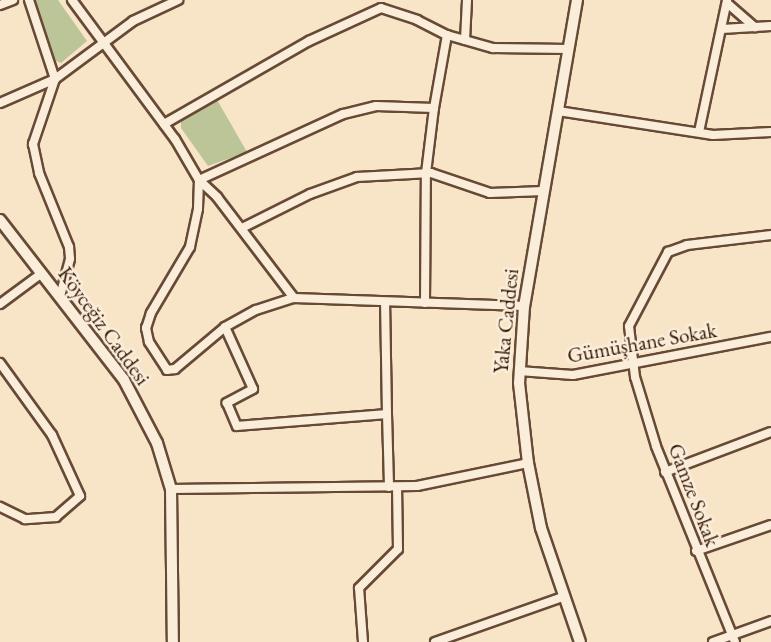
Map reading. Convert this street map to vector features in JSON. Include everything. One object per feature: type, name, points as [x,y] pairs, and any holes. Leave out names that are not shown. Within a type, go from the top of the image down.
[{"type":"street","points":[[0,5],[13,0]]},
{"type":"street","points":[[29,0],[55,79],[33,144],[39,173],[69,247],[70,260],[60,296]]},
{"type":"street","points":[[72,0],[164,124],[198,180],[242,228],[294,298]]},
{"type":"street","points":[[0,103],[55,79],[133,21],[178,0]]},
{"type":"street","points":[[465,40],[467,0]]},
{"type":"street","name":"Yaka Caddesi","points":[[577,0],[524,306],[519,371],[528,463],[541,528],[580,642]]},
{"type":"street","points":[[727,2],[754,27]]},
{"type":"street","points":[[699,132],[727,2]]},
{"type":"street","points":[[164,124],[309,41],[380,4],[447,36],[493,48],[568,49]]},
{"type":"street","points":[[723,28],[771,26]]},
{"type":"street","points":[[425,303],[426,173],[434,108],[447,36]]},
{"type":"street","points":[[198,180],[343,114],[376,106],[434,108]]},
{"type":"street","points":[[558,111],[699,132],[771,132]]},
{"type":"street","points":[[242,228],[357,177],[426,173],[490,194],[544,191]]},
{"type":"street","points":[[198,180],[198,209],[190,247],[150,313],[146,328],[149,342],[167,370],[175,369],[225,327],[256,310],[294,298],[524,306]]},
{"type":"street","name":"Köyceğiz Caddesi","points":[[0,220],[124,380],[157,443],[171,489],[173,642]]},
{"type":"street","name":"Gamze Sokak","points":[[733,638],[665,472],[632,364],[629,326],[668,252],[687,246],[771,235]]},
{"type":"street","points":[[0,304],[42,273]]},
{"type":"street","points":[[363,642],[359,588],[398,549],[387,414],[385,302]]},
{"type":"street","points":[[225,327],[253,389],[226,403],[237,426],[387,414]]},
{"type":"street","name":"Gümüşhane Sokak","points":[[519,371],[573,375],[771,337]]},
{"type":"street","points":[[0,363],[52,435],[80,496],[56,517],[25,519],[0,508]]},
{"type":"street","points":[[665,472],[771,432]]},
{"type":"street","points":[[171,489],[393,487],[528,463]]},
{"type":"street","points":[[696,551],[771,525]]},
{"type":"street","points":[[435,642],[563,597]]},
{"type":"street","points":[[713,642],[733,638],[771,621]]},
{"type":"green space","points":[[33,0],[58,0],[87,41],[61,63],[56,61]]},
{"type":"green space","points":[[216,98],[247,152],[208,166],[181,128],[181,122]]}]
